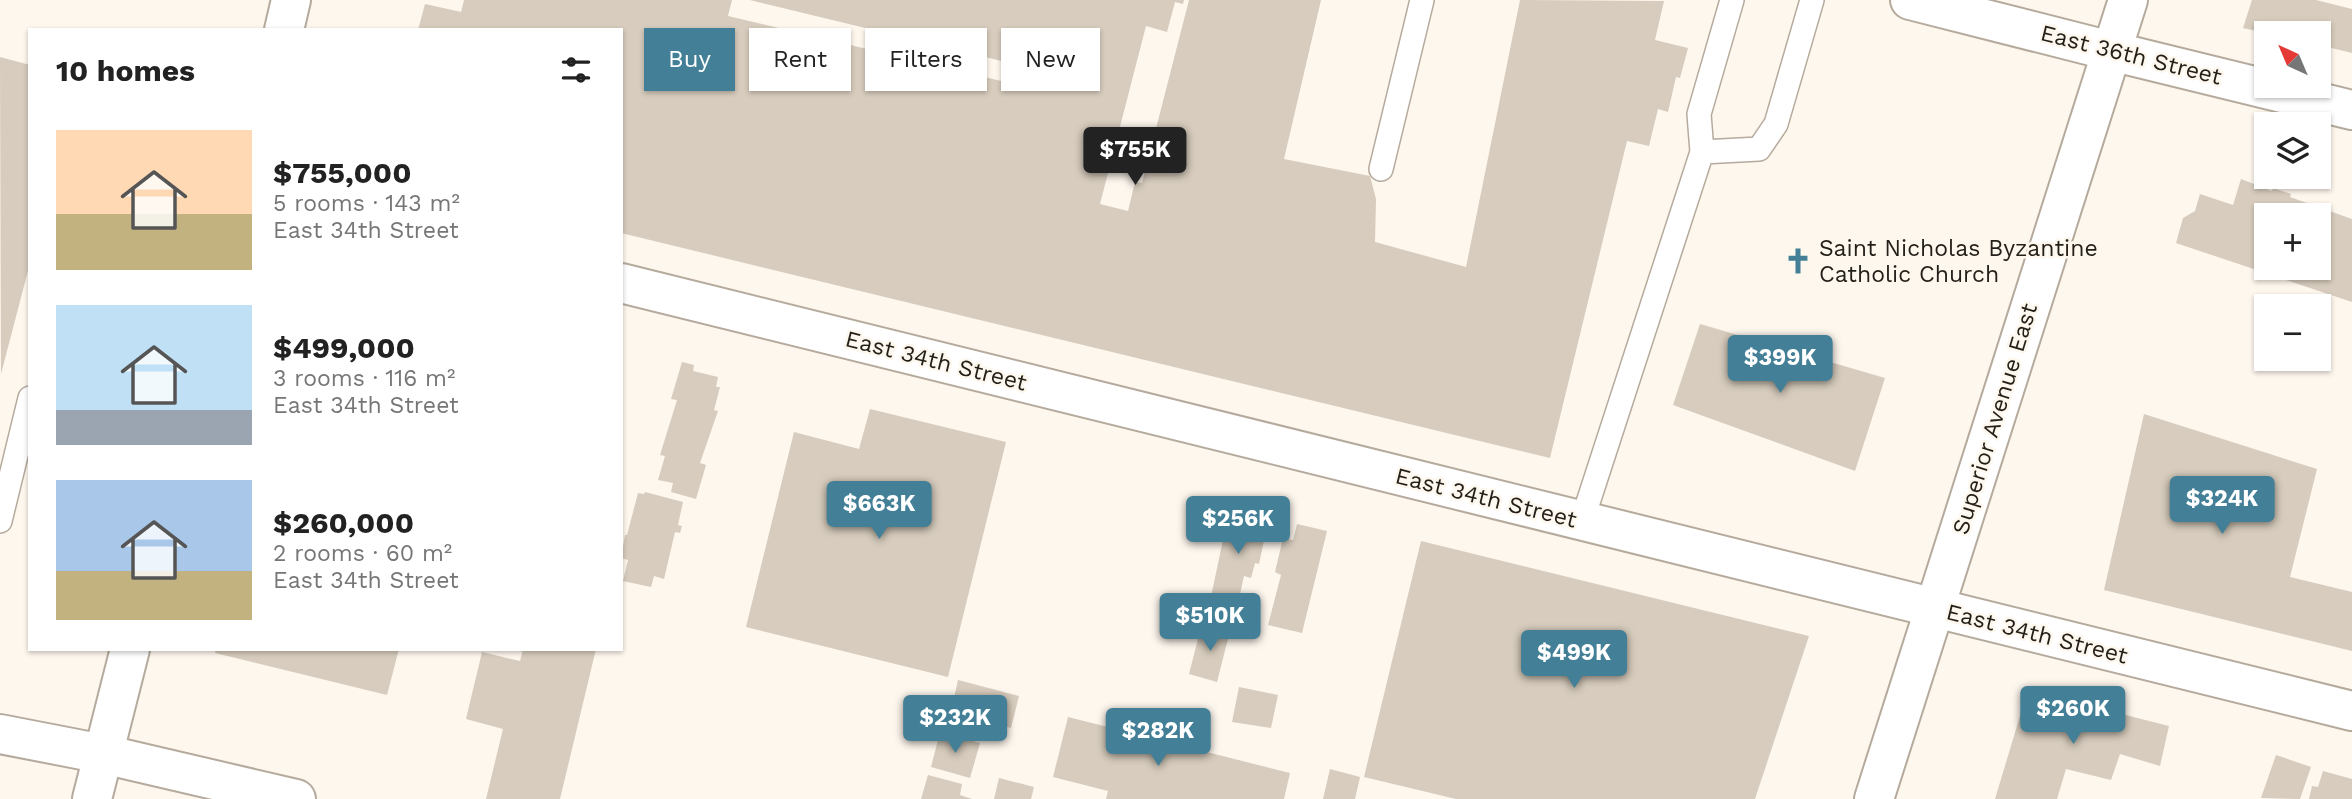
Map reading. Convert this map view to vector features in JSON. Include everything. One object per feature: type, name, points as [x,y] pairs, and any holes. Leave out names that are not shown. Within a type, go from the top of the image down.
[{"type":"street","points":[[284,28],[291,0]]},
{"type":"street","name":"East 36th Street","points":[[1910,0],[2352,110]]},
{"type":"street","name":"Superior Avenue East","points":[[1874,799],[2128,0]]},
{"type":"street","name":"East 34th Street","points":[[623,283],[2352,711]]},
{"type":"street","points":[[92,799],[129,651]]},
{"type":"street","points":[[0,734],[103,754],[296,799]]},
{"type":"lane","points":[[1381,169],[1422,0]]},
{"type":"lane","points":[[1582,522],[1702,152],[1699,114],[1732,0]]},
{"type":"lane","points":[[1702,152],[1759,149],[1776,124],[1812,0]]},
{"type":"lane","points":[[0,521],[28,406]]},
{"type":"building","points":[[464,0],[732,0],[728,16],[778,28],[749,28],[749,91],[851,91],[851,45],[865,49],[865,91],[987,91],[987,78],[1001,81],[1001,91],[1100,91],[1100,28],[1001,28],[1001,61],[987,57],[987,28],[866,28],[750,0],[1184,0],[1183,4],[1175,2],[1167,32],[1146,26],[1100,204],[1128,211],[1135,182],[1142,183],[1189,0],[1321,0],[1284,159],[1370,176],[1376,199],[1375,242],[1466,267],[1520,0],[1664,1],[1655,40],[1688,48],[1680,78],[1676,77],[1668,112],[1658,109],[1649,146],[1627,141],[1550,458],[623,233],[623,28],[419,28],[425,4],[461,12]]},
{"type":"building","points":[[2252,0],[2316,0],[2352,9],[2352,53],[2331,48],[2331,21],[2254,21],[2254,30],[2243,28]]},
{"type":"building","points":[[0,57],[28,64],[28,271],[1,374]]},
{"type":"building","points":[[2241,179],[2254,184],[2254,189],[2276,189],[2307,203],[2254,203],[2254,269],[2176,243],[2183,218],[2195,211],[2200,194],[2233,205]]},
{"type":"building","points":[[2331,212],[2352,219],[2352,302],[2286,280],[2331,280]]},
{"type":"building","points":[[1700,324],[1885,378],[1855,471],[1673,405]]},
{"type":"building","points":[[682,362],[694,365],[693,371],[718,377],[716,387],[720,387],[714,410],[718,411],[700,463],[706,465],[696,499],[671,492],[673,483],[658,480],[665,456],[660,455],[677,400],[671,399]]},
{"type":"building","points":[[870,409],[1006,442],[948,677],[746,627],[794,432],[859,449]]},
{"type":"building","points":[[2144,414],[2317,469],[2290,577],[2352,592],[2352,651],[2104,590]]},
{"type":"building","points":[[645,492],[683,502],[678,525],[682,526],[680,533],[675,532],[664,579],[654,576],[651,587],[623,581],[628,560],[623,559],[625,535],[638,493]]},
{"type":"building","points":[[1230,507],[1258,514],[1258,510],[1270,512],[1259,564],[1255,563],[1251,578],[1244,576],[1236,612],[1209,606]]},
{"type":"building","points":[[1297,524],[1327,531],[1302,633],[1268,625],[1281,575],[1275,572],[1283,538],[1293,540]]},
{"type":"building","points":[[1421,541],[1809,636],[1755,799],[1456,799],[1364,777]]},
{"type":"building","points":[[1205,625],[1230,631],[1217,682],[1189,674],[1199,635],[1203,636]]},
{"type":"building","points":[[216,651],[398,651],[387,695]]},
{"type":"building","points":[[522,651],[596,651],[560,799],[486,799],[503,729],[466,719],[482,652],[520,661]]},
{"type":"building","points":[[958,680],[1019,696],[1011,728],[973,718],[974,713],[952,707]]},
{"type":"building","points":[[1239,687],[1278,695],[1271,728],[1232,722]]},
{"type":"building","points":[[2035,692],[2169,726],[2160,766],[2120,754],[2111,780],[2066,769],[2057,799],[1995,799],[2023,706],[2026,698]]},
{"type":"building","points":[[1068,717],[1290,773],[1284,799],[1106,799],[1108,791],[1053,777]]},
{"type":"building","points":[[940,732],[980,743],[970,778],[931,767]]},
{"type":"building","points":[[2276,755],[2311,767],[2300,799],[2261,798]]},
{"type":"building","points":[[1330,769],[1360,777],[1355,799],[1323,799]]},
{"type":"building","points":[[2323,771],[2352,779],[2352,799],[2309,799],[2312,786],[2318,787]]},
{"type":"building","points":[[928,775],[962,784],[960,795],[972,799],[921,799]]},
{"type":"building","points":[[999,778],[1034,787],[1031,799],[994,799]]},
{"type":"place","name":"Saint Nicholas Byzantine Catholic Church","points":[[1798,261]]}]
